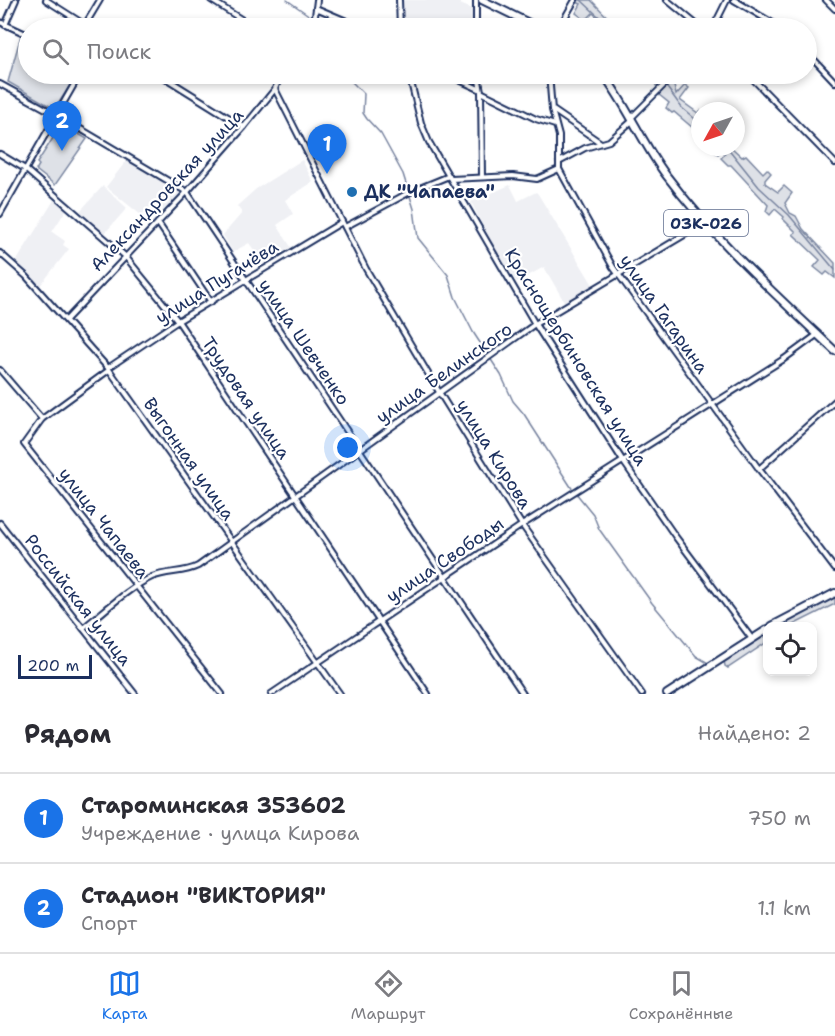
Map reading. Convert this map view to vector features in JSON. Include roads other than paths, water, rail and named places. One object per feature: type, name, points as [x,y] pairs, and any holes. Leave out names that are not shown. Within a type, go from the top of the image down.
[{"type":"main road","points":[[482,0],[518,18]]},
{"type":"main road","name":"03К-026","points":[[609,84],[666,175],[732,250],[835,351]]},
{"type":"main road","points":[[781,622],[835,593]]},
{"type":"main road","points":[[667,694],[763,632]]},
{"type":"street","points":[[5,25],[16,0]]},
{"type":"street","points":[[46,0],[74,18]]},
{"type":"street","points":[[89,18],[100,0]]},
{"type":"street","points":[[211,0],[239,18]]},
{"type":"street","points":[[312,18],[316,0]]},
{"type":"street","points":[[399,0],[400,18]]},
{"type":"street","points":[[476,0],[476,18]]},
{"type":"street","points":[[667,0],[690,18]]},
{"type":"street","points":[[718,18],[727,0]]},
{"type":"street","points":[[734,0],[764,18]]},
{"type":"street","points":[[826,0],[835,9]]},
{"type":"street","points":[[565,18],[575,1]]},
{"type":"street","points":[[316,8],[340,18]]},
{"type":"street","points":[[0,22],[18,31]]},
{"type":"street","points":[[817,62],[835,82]]},
{"type":"street","name":"улица Шевченко","points":[[0,84],[187,192],[523,694]]},
{"type":"street","points":[[0,214],[74,84]]},
{"type":"street","points":[[175,84],[244,127]]},
{"type":"street","name":"Александровская улица","points":[[66,320],[187,192],[244,127],[277,84]]},
{"type":"street","name":"Краснощербиновская улица","points":[[411,84],[421,123],[429,142],[535,324],[623,461],[675,536],[752,639]]},
{"type":"street","points":[[468,84],[536,119],[556,125]]},
{"type":"street","points":[[479,84],[482,177]]},
{"type":"street","name":"улица Гагарина","points":[[550,84],[552,110],[559,136],[559,169],[617,273],[759,469],[835,569]]},
{"type":"street","points":[[559,162],[585,148],[609,141],[665,84]]},
{"type":"street","points":[[758,84],[835,163]]},
{"type":"street","name":"улица Кирова","points":[[275,89],[366,269],[439,392],[522,525],[642,694]]},
{"type":"street","points":[[552,110],[602,144]]},
{"type":"street","name":"Трудовая улица","points":[[0,154],[25,169],[125,256],[178,321],[428,694]]},
{"type":"street","name":"улица Пугачёва","points":[[42,419],[108,369],[178,321],[343,224],[408,193],[450,177],[540,178],[559,169]]},
{"type":"street","name":"улица Белинского","points":[[83,628],[136,587],[155,576],[191,570],[535,324],[617,273],[686,234],[704,219]]},
{"type":"street","points":[[158,222],[211,302]]},
{"type":"street","name":"Выгонная улица","points":[[0,253],[26,276],[108,369],[340,694]]},
{"type":"street","name":"улица Свободы","points":[[271,694],[522,525],[784,359],[818,334]]},
{"type":"street","points":[[0,370],[42,419]]},
{"type":"street","points":[[759,469],[835,400]]},
{"type":"street","name":"улица Чапаева","points":[[42,419],[24,444],[222,694]]},
{"type":"street","name":"Российская улица","points":[[0,523],[135,694]]},
{"type":"waterway","points":[[287,0],[310,16]]},
{"type":"waterway","points":[[581,0],[600,18]]},
{"type":"waterway","points":[[354,84],[364,94],[363,113],[381,134],[403,174],[414,209],[418,238],[448,275],[455,297],[473,332],[501,375],[513,401],[524,414],[571,487],[593,514],[599,529],[652,603],[696,656],[708,663]]},
{"type":"waterway","points":[[664,84],[682,108],[691,116]]},
{"type":"waterway","points":[[734,156],[759,187],[789,215],[835,270]]},
{"type":"place","name":"Стадион \"ВИКТОРИЯ\"","points":[[62,151]]},
{"type":"place","name":"Староминская 353602","points":[[327,174]]},
{"type":"place","name":"ДК \"Чапаева\"","points":[[352,192]]}]
